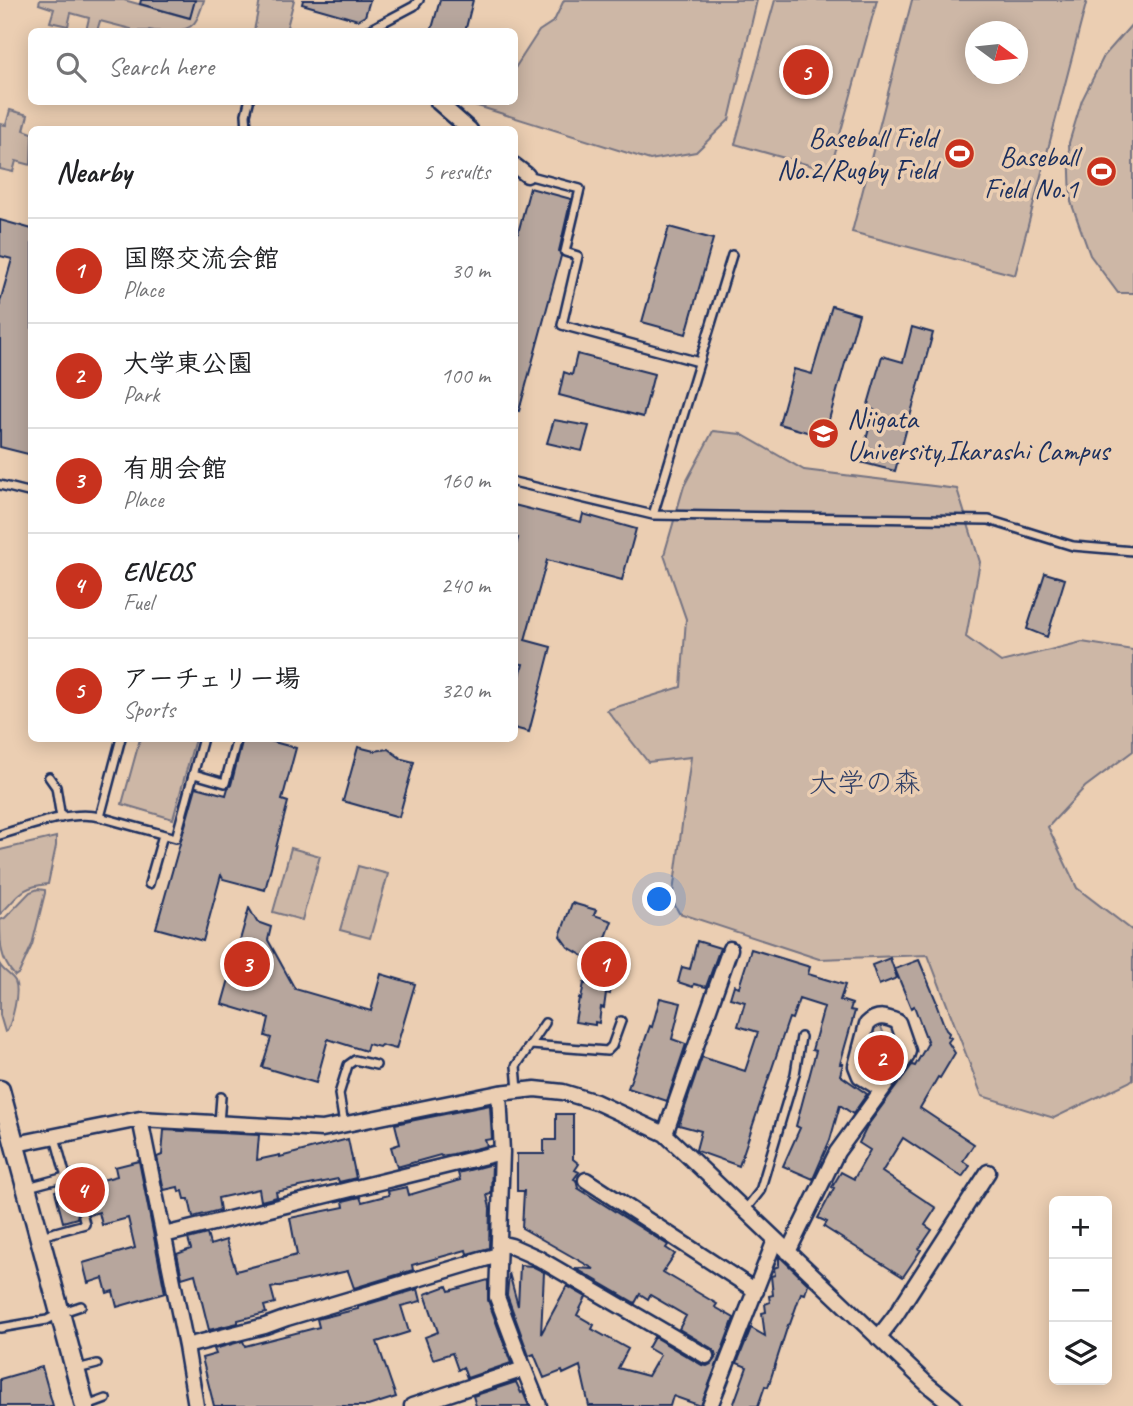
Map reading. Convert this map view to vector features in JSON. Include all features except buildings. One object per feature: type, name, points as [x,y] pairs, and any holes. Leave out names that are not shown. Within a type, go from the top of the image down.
[{"type":"street","points":[[441,105],[465,126]]},
{"type":"street","points":[[518,168],[527,175]]},
{"type":"street","points":[[665,1134],[730,949]]},
{"type":"street","points":[[788,1252],[837,1152],[906,1056],[908,1051],[898,1021],[885,1016],[872,1019],[867,1024],[856,1066],[860,1076],[881,1089]]},
{"type":"street","points":[[0,1090],[85,1406]]},
{"type":"street","points":[[16,1144],[140,1119],[322,1129],[517,1090],[563,1092],[596,1102],[665,1134],[878,1338],[954,1406]]},
{"type":"street","points":[[499,1093],[502,1152],[497,1297],[539,1406]]},
{"type":"street","points":[[140,1119],[196,1406]]},
{"type":"street","points":[[164,1235],[238,1221],[375,1179],[502,1152]]},
{"type":"street","points":[[878,1338],[988,1172]]},
{"type":"street","points":[[586,1180],[755,1291]]},
{"type":"street","points":[[710,1406],[775,1240]]},
{"type":"street","points":[[185,1351],[511,1246],[547,1263],[706,1356]]},
{"type":"street","points":[[416,1402],[524,1369]]},
{"type":"lane","points":[[373,28],[414,6],[419,0]]},
{"type":"lane","points":[[247,126],[248,105]]},
{"type":"lane","points":[[527,175],[580,189],[565,252],[578,256],[562,325],[699,362]]},
{"type":"lane","points":[[653,515],[732,255]]},
{"type":"lane","points":[[518,483],[653,515],[989,520],[1073,546],[1133,551]]},
{"type":"lane","points":[[0,485],[28,493]]},
{"type":"lane","points":[[100,817],[120,742]]},
{"type":"lane","points":[[0,835],[86,814],[176,838],[202,742]]},
{"type":"lane","points":[[194,775],[225,783],[236,742]]},
{"type":"lane","points":[[49,777],[56,787],[61,818]]},
{"type":"lane","points":[[149,884],[163,835]]},
{"type":"lane","points":[[531,1045],[607,1051],[612,1046],[621,1021]]},
{"type":"lane","points":[[517,1090],[516,1066],[545,1023]]},
{"type":"lane","points":[[744,1210],[760,1191],[795,1074],[801,1037]]},
{"type":"lane","points":[[344,1125],[340,1094],[348,1065],[355,1060],[376,1065]]},
{"type":"lane","points":[[219,1123],[221,1097]]},
{"type":"lane","points":[[54,1136],[62,1178],[61,1189]]},
{"type":"lane","points":[[27,1187],[73,1175],[76,1185]]},
{"type":"lane","points":[[40,1237],[71,1224],[85,1224],[83,1216]]},
{"type":"lane","points":[[0,1328],[47,1320],[81,1306]]},
{"type":"lane","points":[[76,1370],[97,1363]]},
{"type":"lane","points":[[85,1406],[106,1399]]},
{"type":"green space","points":[[40,0],[124,0],[189,18],[195,0],[204,0],[197,19],[188,28],[127,28],[100,21],[98,28],[87,28],[89,18],[71,13],[68,26],[50,22],[54,9],[39,4]]},
{"type":"green space","points":[[260,0],[294,0],[287,28],[255,28]]},
{"type":"green space","points":[[564,0],[757,0],[729,120],[696,152],[650,160],[474,105],[518,105],[518,63],[539,31],[554,21]]},
{"type":"green space","points":[[775,0],[877,0],[830,171],[735,144]]},
{"type":"green space","name":"Baseball Field No.2/Rugby Field","points":[[912,0],[1087,0],[1015,275],[852,232]]},
{"type":"green space","name":"Baseball Field No.1","points":[[1133,23],[1133,293],[1118,293],[1090,255],[1071,202],[1069,143],[1082,100],[1104,56]]},
{"type":"green space","points":[[10,110],[28,115],[24,130],[28,132],[28,164],[16,161],[13,172],[0,169],[0,124],[6,125]]},
{"type":"green space","name":"大学の森","points":[[713,431],[741,434],[804,470],[957,489],[980,562],[966,637],[1001,662],[1082,642],[1133,650],[1133,751],[1085,787],[1048,827],[1077,888],[1133,931],[1133,1079],[1129,1082],[1054,1118],[982,1096],[928,955],[819,959],[679,913],[672,900],[691,757],[648,762],[607,710],[681,687],[686,619],[664,555],[684,486]]},
{"type":"green space","points":[[139,742],[194,742],[173,819],[122,804]]},
{"type":"green space","points":[[56,837],[48,884],[25,890],[0,914],[0,850]]},
{"type":"green space","points":[[291,848],[320,856],[302,920],[273,912]]},
{"type":"green space","points":[[358,866],[388,874],[370,938],[340,930]]},
{"type":"green space","points":[[45,890],[45,893],[32,945],[15,976],[6,964],[2,951],[0,920],[30,892]]},
{"type":"green space","points":[[0,965],[14,979],[16,986],[13,1014],[5,1032],[0,1015]]},
{"type":"green space","points":[[880,1024],[886,1040],[895,1036],[902,1053],[887,1071],[879,1074],[865,1071],[863,1063],[874,1026]]},
{"type":"place","name":"アーチェリー場","points":[[806,72]]},
{"type":"place","name":"Baseball Field No.2/Rugby Field","points":[[960,153]]},
{"type":"place","name":"Baseball Field No.1","points":[[1101,172]]},
{"type":"place","name":"Niigata University,Ikarashi Campus","points":[[824,434]]},
{"type":"place","name":"有朋会館","points":[[247,964]]},
{"type":"place","name":"国際交流会館","points":[[604,964]]},
{"type":"place","name":"大学東公園","points":[[881,1058]]},
{"type":"place","name":"ENEOS","points":[[82,1190]]}]
